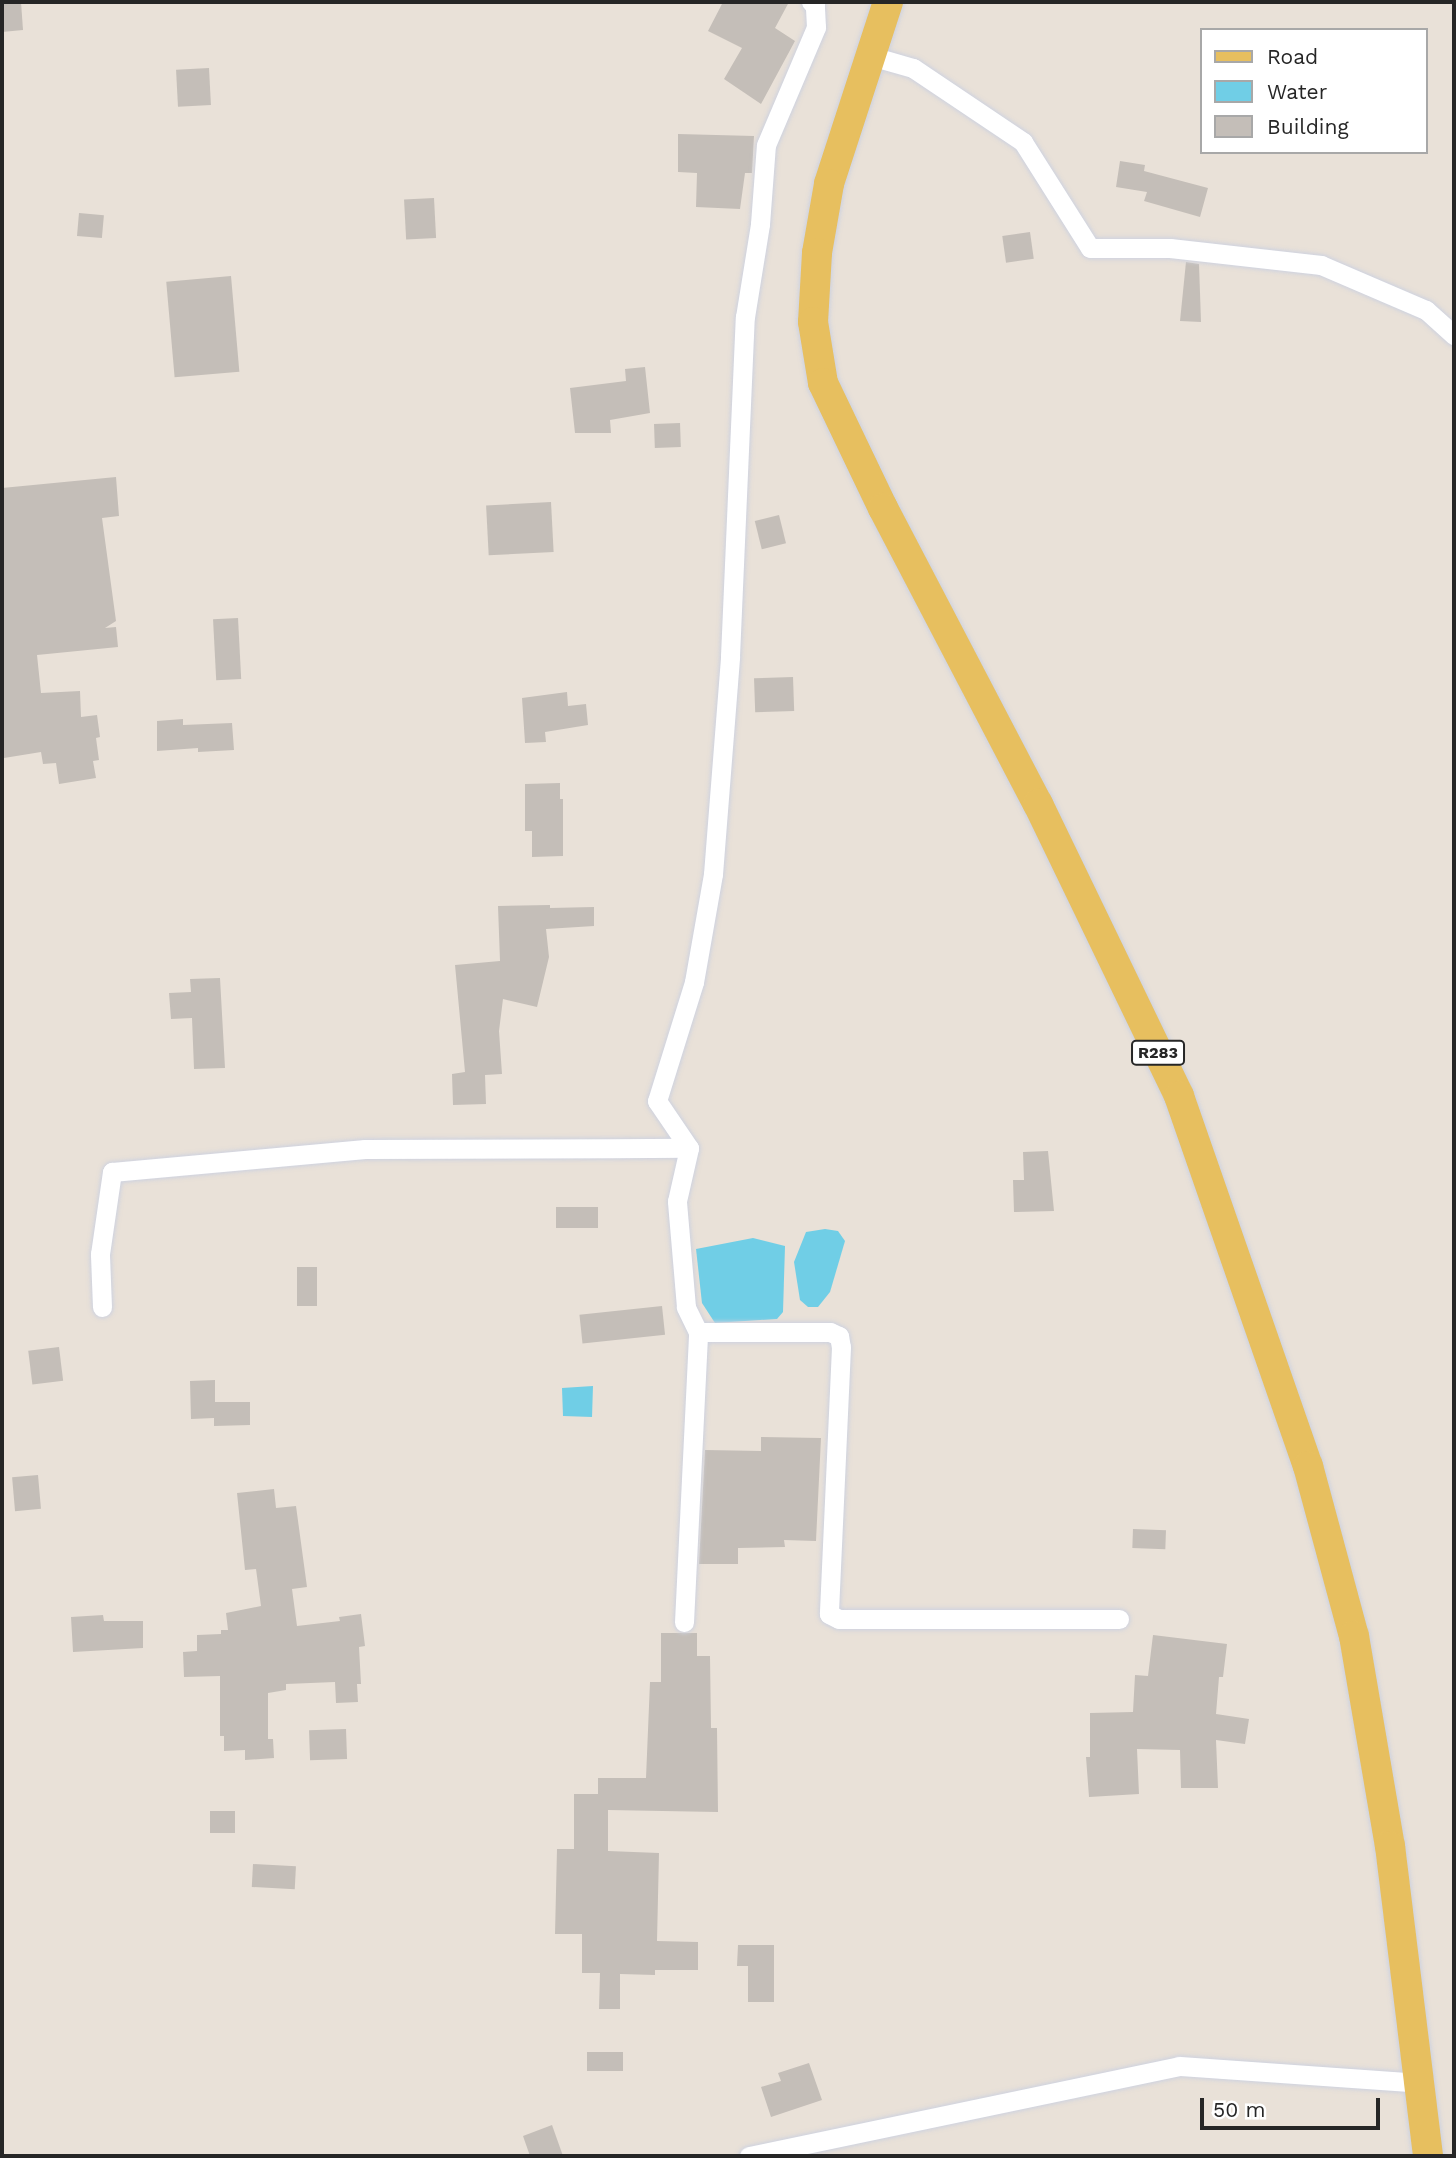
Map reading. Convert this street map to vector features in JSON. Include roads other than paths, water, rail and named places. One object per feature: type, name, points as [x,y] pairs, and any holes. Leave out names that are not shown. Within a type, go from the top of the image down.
[{"type":"main road","name":"R283","points":[[888,2],[829,184],[817,253],[813,322],[823,383],[883,508],[1038,804],[1179,1096],[1308,1466],[1354,1636],[1390,1846],[1428,2156]]},
{"type":"street","points":[[684,1622],[698,1332],[686,1307],[677,1201],[688,1148],[657,1101],[694,982],[712,874],[730,656],[745,317],[760,224],[766,145],[816,27],[815,5],[811,2]]},
{"type":"street","points":[[871,56],[912,68],[1023,142],[1090,248],[1170,248],[1321,265],[1426,310],[1454,335]]},
{"type":"street","points":[[102,1307],[100,1254],[112,1171],[365,1149],[688,1148]]},
{"type":"street","points":[[698,1332],[830,1332],[839,1336],[841,1347],[828,1614],[839,1619],[1119,1619]]},
{"type":"street","points":[[749,2156],[1179,2066],[1421,2083]]},
{"type":"water","points":[[825,1229],[838,1231],[845,1241],[830,1292],[818,1307],[808,1307],[800,1300],[794,1262],[806,1232]]},
{"type":"water","points":[[753,1238],[785,1246],[783,1312],[777,1319],[715,1323],[702,1303],[696,1249]]},
{"type":"water","points":[[593,1386],[592,1417],[563,1416],[562,1388]]}]
